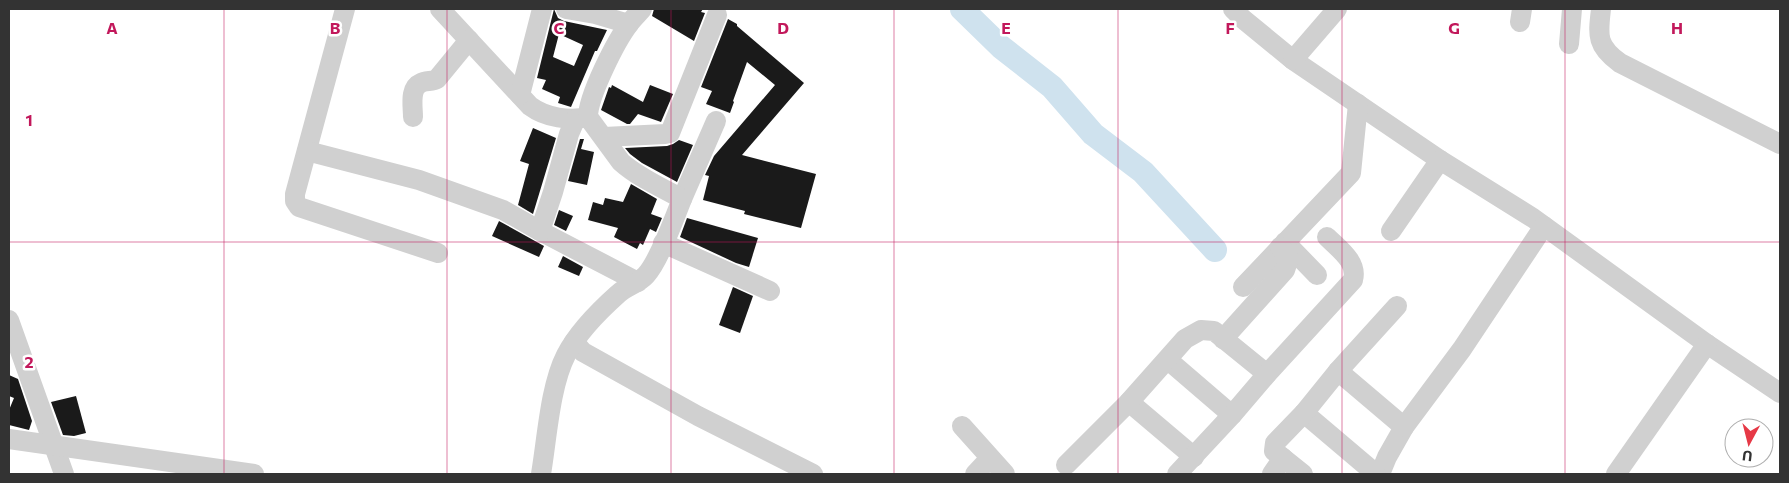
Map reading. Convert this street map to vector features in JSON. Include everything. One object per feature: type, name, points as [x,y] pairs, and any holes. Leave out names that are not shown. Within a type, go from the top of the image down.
[{"type":"street","points":[[345,9],[295,194],[295,201],[299,207],[438,253]]},
{"type":"street","points":[[440,9],[536,110],[582,119],[604,137],[627,167],[682,199]]},
{"type":"street","points":[[520,95],[542,9]]},
{"type":"street","points":[[566,9],[595,14],[629,24]]},
{"type":"street","points":[[540,231],[554,192],[569,134],[582,119],[629,24],[642,9]]},
{"type":"street","points":[[1293,60],[1336,9]]},
{"type":"street","points":[[1569,44],[1572,9]]},
{"type":"street","points":[[1601,9],[1599,40],[1609,55],[1780,144]]},
{"type":"street","points":[[1242,12],[1293,60],[1440,160],[1544,226],[1707,344],[1780,393]]},
{"type":"street","points":[[604,137],[665,134],[670,132],[718,15]]},
{"type":"street","points":[[413,116],[412,96],[416,87],[422,82],[437,79],[469,40]]},
{"type":"street","points":[[1243,287],[1351,173],[1358,104]]},
{"type":"street","points":[[541,474],[552,404],[565,356],[574,342],[618,294],[638,282],[650,270],[716,121]]},
{"type":"street","points":[[307,151],[420,180],[503,210],[638,282]]},
{"type":"street","points":[[1391,231],[1440,160]]},
{"type":"street","points":[[1380,474],[1387,457],[1404,428],[1483,319],[1544,226]]},
{"type":"street","points":[[1177,474],[1353,280],[1355,273],[1353,265],[1327,237]]},
{"type":"street","points":[[663,244],[770,291]]},
{"type":"street","points":[[1282,245],[1317,275]]},
{"type":"street","points":[[1224,339],[1285,270],[1289,258],[1282,245]]},
{"type":"street","points":[[1303,474],[1278,466],[1274,445],[1397,306]]},
{"type":"street","points":[[9,320],[64,474]]},
{"type":"street","points":[[1066,464],[1129,402],[1185,339],[1201,330],[1214,331],[1267,374]]},
{"type":"street","points":[[574,342],[584,352],[698,416],[813,474]]},
{"type":"street","points":[[1616,474],[1707,344]]},
{"type":"street","points":[[1168,360],[1232,415]]},
{"type":"street","points":[[1338,371],[1404,428]]},
{"type":"street","points":[[1129,402],[1194,456]]},
{"type":"street","points":[[1304,413],[1376,474]]},
{"type":"street","points":[[962,426],[1005,474]]},
{"type":"street","points":[[9,439],[254,474]]},
{"type":"street","points":[[975,474],[990,458]]},
{"type":"building","points":[[554,9],[558,18],[564,21],[607,30],[597,51],[595,51],[571,107],[558,103],[560,97],[542,89],[546,80],[537,78]],"holes":[[[559,34],[583,45],[574,66],[553,57]]]},
{"type":"building","points":[[654,9],[703,9],[701,12],[705,13],[694,41],[652,16]]},
{"type":"building","points":[[728,19],[737,24],[737,26],[804,83],[742,155],[816,174],[801,228],[744,214],[745,211],[703,200],[709,176],[705,175],[714,156],[775,85],[747,62],[730,113],[706,104],[712,91],[701,87]]},
{"type":"building","points":[[612,85],[643,102],[650,85],[673,94],[661,122],[638,114],[630,124],[627,124],[601,110],[609,87],[611,88]]},
{"type":"building","points":[[533,128],[556,138],[533,214],[518,205],[529,164],[520,161]]},
{"type":"building","points":[[580,139],[584,139],[581,149],[594,152],[587,185],[568,181]]},
{"type":"building","points":[[679,140],[693,145],[677,182],[642,163],[625,148],[667,146]]},
{"type":"building","points":[[631,184],[657,199],[651,214],[662,218],[656,232],[650,229],[643,245],[640,243],[637,249],[614,237],[618,228],[588,220],[593,202],[603,205],[605,198],[623,202]]},
{"type":"building","points":[[559,210],[573,216],[566,231],[554,225]]},
{"type":"building","points":[[687,218],[758,238],[749,267],[736,263],[680,237]]},
{"type":"building","points":[[499,221],[544,246],[539,257],[492,236]]},
{"type":"building","points":[[563,256],[583,267],[579,276],[558,267]]},
{"type":"building","points":[[733,287],[753,296],[740,333],[719,325]]},
{"type":"building","points":[[9,375],[18,379],[32,421],[29,430],[9,425],[9,410],[14,398],[9,396]]},
{"type":"building","points":[[76,396],[86,433],[74,436],[63,435],[51,402]]},
{"type":"waterway","points":[[962,9],[1001,47],[1052,87],[1093,134],[1143,172],[1215,250]]}]
